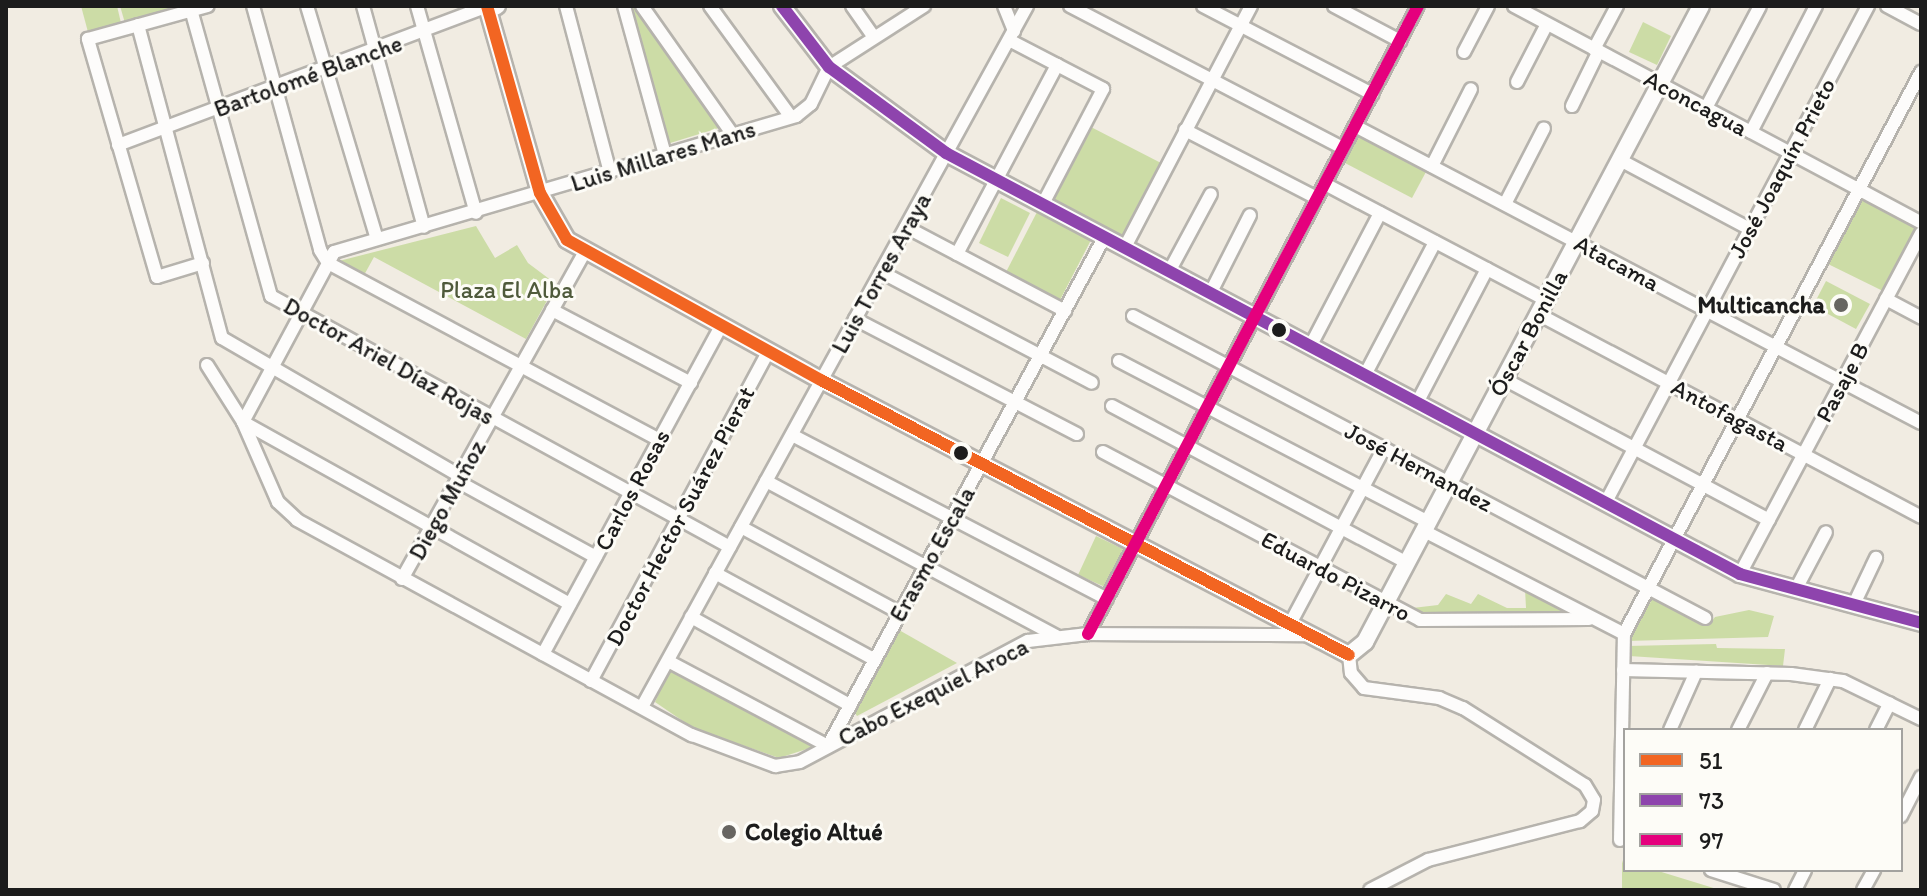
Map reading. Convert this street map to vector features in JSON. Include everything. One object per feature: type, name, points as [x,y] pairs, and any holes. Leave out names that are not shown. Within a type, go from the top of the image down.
[{"type":"street","points":[[203,263],[157,277],[88,39],[191,8],[208,6]]},
{"type":"street","points":[[253,6],[320,250],[328,263],[660,440]]},
{"type":"street","points":[[307,6],[377,239]]},
{"type":"street","points":[[363,6],[424,227]]},
{"type":"street","points":[[417,6],[476,213]]},
{"type":"street","points":[[566,6],[610,172]]},
{"type":"street","points":[[624,6],[665,155]]},
{"type":"street","points":[[642,6],[733,135]]},
{"type":"street","points":[[710,6],[791,117]]},
{"type":"street","points":[[782,6],[829,67],[946,153],[1675,536],[1740,574],[1919,617]]},
{"type":"street","points":[[852,6],[873,36]]},
{"type":"street","points":[[1004,6],[1011,36],[1103,89],[1043,204]]},
{"type":"street","name":"Luis Torres Araya","points":[[642,707],[1027,6]]},
{"type":"street","points":[[1070,6],[1343,148]]},
{"type":"street","points":[[1203,6],[1372,94]]},
{"type":"street","points":[[1125,247],[1251,6]]},
{"type":"street","points":[[1334,6],[1400,41]]},
{"type":"street","points":[[1088,634],[1418,6]]},
{"type":"street","points":[[1464,52],[1488,6]]},
{"type":"street","name":"Aconcagua","points":[[1514,6],[1921,222]]},
{"type":"street","points":[[1572,106],[1617,6]]},
{"type":"street","name":"Óscar Bonilla","points":[[1349,655],[1365,642],[1701,6]]},
{"type":"street","points":[[1706,108],[1760,6]]},
{"type":"street","points":[[1751,132],[1816,6]]},
{"type":"street","name":"José Joaquín Prieto","points":[[1607,500],[1868,6]]},
{"type":"street","points":[[1887,6],[1921,24]]},
{"type":"street","points":[[491,7],[540,193],[567,240],[768,352],[1349,655],[1351,673],[1364,688],[1439,698],[1463,708],[1585,785],[1594,800],[1592,811],[1580,821],[1428,860],[1370,890]]},
{"type":"street","name":"Bartolomé Blanche","points":[[118,145],[491,7]]},
{"type":"street","points":[[829,67],[921,7]]},
{"type":"street","name":"Doctor Ariel Díaz Rojas","points":[[191,8],[271,296],[730,547]]},
{"type":"street","points":[[1517,82],[1547,24]]},
{"type":"street","points":[[138,25],[222,338],[270,370],[596,557]]},
{"type":"street","points":[[957,254],[1057,65]]},
{"type":"street","name":"Luis Millares Mans","points":[[243,422],[298,312],[334,252],[476,213],[791,117],[811,104],[829,67]]},
{"type":"street","points":[[1623,837],[1624,634],[1921,72]]},
{"type":"street","points":[[1432,166],[1471,89]]},
{"type":"street","name":"Atacama","points":[[1355,126],[1921,423]]},
{"type":"street","points":[[1505,204],[1544,128]]},
{"type":"street","points":[[1185,130],[1317,198]]},
{"type":"street","points":[[1620,160],[1750,229]]},
{"type":"street","name":"Antofagasta","points":[[1325,184],[1487,269],[1542,307],[1669,383],[1921,517]]},
{"type":"street","points":[[1170,270],[1211,194]]},
{"type":"street","points":[[1311,345],[1380,213]]},
{"type":"street","points":[[1211,292],[1250,215]]},
{"type":"street","points":[[906,227],[1065,311]]},
{"type":"street","name":"Pasaje B","points":[[1740,574],[1921,233]]},
{"type":"street","name":"Erasmo Escala","points":[[828,746],[1105,236]]},
{"type":"street","points":[[1366,373],[1435,242]]},
{"type":"street","name":"Diego Muñoz","points":[[402,579],[585,252]]},
{"type":"street","points":[[1418,401],[1487,269]]},
{"type":"street","points":[[881,272],[1092,383]]},
{"type":"street","points":[[1886,299],[1921,318]]},
{"type":"street","points":[[552,310],[691,383]]},
{"type":"street","name":"José Hernandez","points":[[1133,316],[1705,618]]},
{"type":"street","points":[[855,319],[1077,434]]},
{"type":"street","name":"Carlos Rosas","points":[[543,654],[721,326]]},
{"type":"street","name":"Doctor Hector Suárez Pierat","points":[[591,681],[768,352]]},
{"type":"street","points":[[1119,361],[1363,488],[1589,619],[1624,634]]},
{"type":"street","name":"Cabo Exequiel Aroca","points":[[207,365],[243,422],[274,495],[289,515],[692,735],[775,766],[794,765],[1028,641],[1088,634],[1310,635]]},
{"type":"street","points":[[1504,379],[1769,520]]},
{"type":"street","points":[[1112,406],[1407,563]]},
{"type":"street","points":[[243,422],[570,604]]},
{"type":"street","points":[[792,435],[1107,599]]},
{"type":"street","points":[[1290,624],[1384,448]]},
{"type":"street","name":"Eduardo Pizarro","points":[[1103,452],[1420,620],[1589,619]]},
{"type":"street","points":[[766,481],[1056,636]]},
{"type":"street","points":[[741,527],[900,613]]},
{"type":"street","points":[[1796,589],[1826,532]]},
{"type":"street","points":[[1855,602],[1876,558]]},
{"type":"street","points":[[715,573],[875,660]]},
{"type":"street","points":[[691,617],[850,705]]},
{"type":"street","points":[[668,661],[828,746]]},
{"type":"street","points":[[1623,670],[1767,673],[1830,679],[1921,719]]},
{"type":"street","points":[[1671,728],[1696,672]]},
{"type":"street","points":[[1739,728],[1767,673]]},
{"type":"street","points":[[1806,728],[1830,679]]},
{"type":"street","points":[[1877,728],[1890,703]]},
{"type":"street","points":[[1903,812],[1921,777]]},
{"type":"street","points":[[1795,890],[1804,872]]},
{"type":"street","points":[[1863,890],[1873,872]]},
{"type":"street","points":[[1734,873],[1774,890]]},
{"type":"green space","points":[[81,6],[117,6],[121,23],[88,32]]},
{"type":"green space","points":[[120,6],[180,6],[125,23]]},
{"type":"green space","points":[[627,6],[637,6],[722,127],[667,144]]},
{"type":"green space","points":[[1643,22],[1671,36],[1657,65],[1629,52]]},
{"type":"green space","points":[[1089,126],[1161,163],[1124,236],[1052,200]]},
{"type":"green space","points":[[1359,134],[1427,170],[1412,198],[1345,163]]},
{"type":"green space","points":[[1001,198],[1030,213],[1008,257],[979,243]]},
{"type":"green space","points":[[1862,199],[1918,230],[1885,292],[1828,264]]},
{"type":"green space","points":[[1037,212],[1091,240],[1059,302],[1005,274]]},
{"type":"green space","name":"Plaza El Alba","points":[[476,226],[495,258],[517,245],[528,263],[556,284],[526,339],[374,257],[363,277],[335,262]]},
{"type":"green space","name":"Multicancha","points":[[1826,281],[1870,304],[1856,329],[1813,306]]},
{"type":"green space","points":[[1096,536],[1123,549],[1105,587],[1078,575]]},
{"type":"green space","points":[[1525,589],[1572,614],[1420,618],[1404,609],[1438,605],[1446,594],[1471,604],[1478,594],[1507,608],[1526,608]]},
{"type":"green space","points":[[1653,598],[1708,626],[1715,617],[1749,610],[1774,616],[1768,637],[1627,641]]},
{"type":"green space","points":[[899,630],[957,663],[857,716],[855,713]]},
{"type":"green space","points":[[1716,644],[1717,648],[1785,649],[1783,666],[1629,656],[1627,646]]},
{"type":"green space","points":[[671,667],[813,747],[779,758],[693,728],[655,702]]},
{"type":"green space","points":[[1622,860],[1623,872],[1662,872],[1720,890],[1622,890]]},
{"type":"transit line","name":"51","points":[[487,6],[540,193],[567,240],[821,380],[1349,655]]},
{"type":"transit line","name":"73","points":[[782,6],[829,67],[946,153],[1740,574],[1921,623]]},
{"type":"transit line","name":"97","points":[[1088,634],[1418,6]]},
{"type":"place","name":"Multicancha","points":[[1841,305]]},
{"type":"place","name":"Colegio Altué","points":[[729,832]]}]
